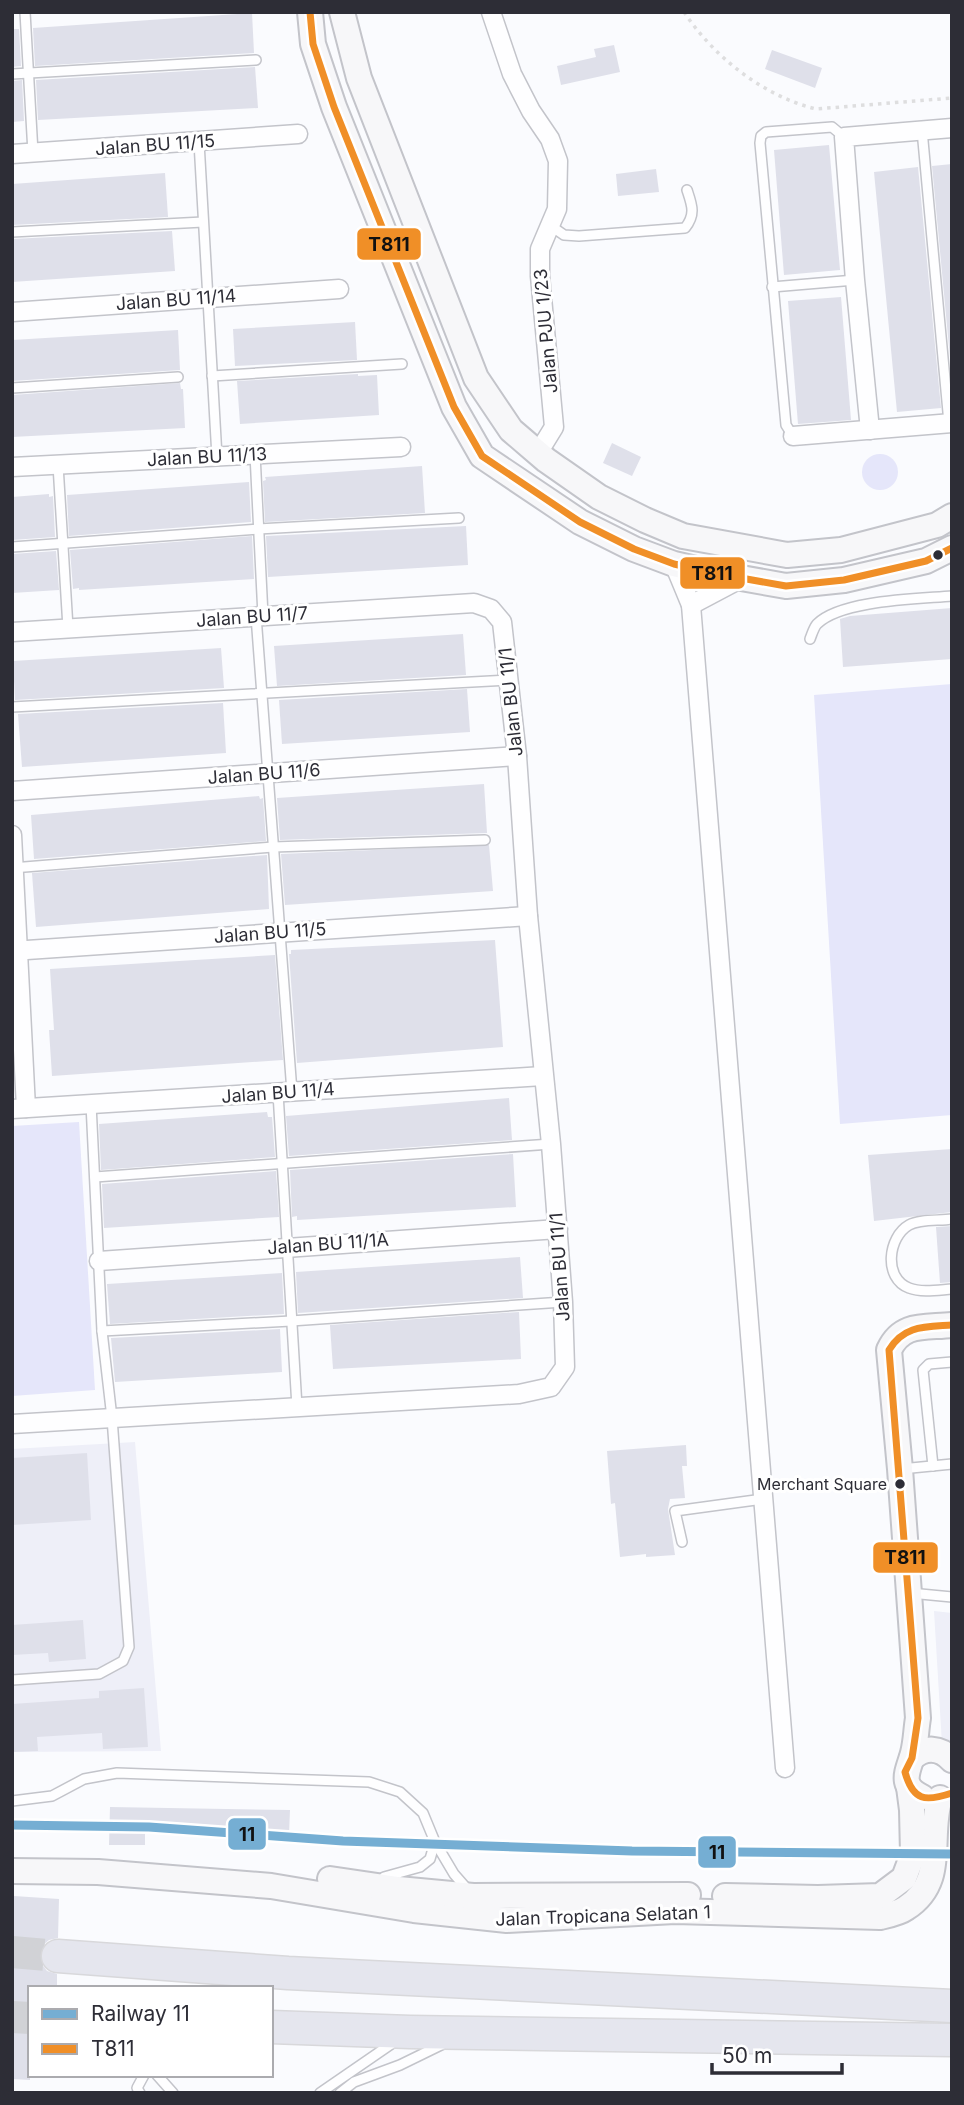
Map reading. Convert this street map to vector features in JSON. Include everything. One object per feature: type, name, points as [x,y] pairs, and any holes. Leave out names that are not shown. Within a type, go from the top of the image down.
[{"type":"highway","points":[[58,1956],[316,1974],[952,2006]]},
{"type":"highway","points":[[273,2027],[410,2032],[952,2040]]},
{"type":"street","points":[[310,12],[313,44],[334,107],[454,407],[482,456],[580,522],[634,549],[674,564],[742,578],[786,586],[844,580],[926,561],[952,548]]},
{"type":"street","points":[[342,12],[359,78],[475,378],[511,430],[542,457],[599,497],[684,536],[787,555],[841,550],[937,525],[952,516]]},
{"type":"street","name":"Jalan PJU 1/23","points":[[491,12],[512,74],[531,111],[550,139],[558,161],[557,209],[540,249],[540,276],[554,427],[542,457]]},
{"type":"street","points":[[870,430],[844,137],[952,128]]},
{"type":"street","name":"Jalan BU 11/15","points":[[12,154],[298,134]]},
{"type":"street","name":"Jalan BU 11/14","points":[[12,312],[340,289]]},
{"type":"street","points":[[793,436],[950,423]]},
{"type":"street","points":[[482,456],[502,453],[508,445],[511,430]]},
{"type":"street","name":"Jalan BU 11/13","points":[[12,467],[401,447]]},
{"type":"street","points":[[530,490],[529,478],[532,469],[542,457]]},
{"type":"street","points":[[674,564],[691,605],[785,1768]]},
{"type":"street","points":[[691,605],[742,578]]},
{"type":"street","name":"Jalan BU 11/7","points":[[12,632],[474,603],[491,609]]},
{"type":"street","name":"Jalan BU 11/1","points":[[12,1424],[519,1394],[551,1387],[565,1367],[558,1229],[528,916],[517,756],[502,622],[491,609]]},
{"type":"street","name":"Jalan BU 11/6","points":[[12,791],[517,756]]},
{"type":"street","points":[[12,835],[19,1109]]},
{"type":"street","name":"Jalan BU 11/5","points":[[15,951],[528,916]]},
{"type":"street","name":"Jalan BU 11/4","points":[[19,1109],[543,1076]]},
{"type":"street","name":"Jalan BU 11/1A","points":[[99,1261],[558,1229]]},
{"type":"street","points":[[948,1756],[925,1735],[918,1718],[889,1350],[895,1336],[909,1328],[952,1325]]},
{"type":"street","name":"Jalan Tropicana Selatan 1","points":[[12,1857],[257,1868],[398,1889],[473,1896],[880,1896],[904,1878],[913,1854],[912,1810],[905,1772],[912,1758],[918,1718]]},
{"type":"street","points":[[912,1758],[924,1750],[948,1756]]},
{"type":"street","points":[[909,1787],[923,1798],[947,1793]]},
{"type":"street","name":"Jalan Tropicana Selatan 1","points":[[12,1871],[98,1872],[271,1886],[414,1910],[507,1920],[675,1911],[880,1917],[906,1909],[926,1890],[934,1869],[936,1811],[947,1793]]},
{"type":"lane","points":[[24,12],[33,153]]},
{"type":"lane","points":[[12,74],[256,60]]},
{"type":"lane","points":[[793,436],[786,425],[761,136],[766,132],[831,127],[844,137]]},
{"type":"lane","points":[[922,130],[950,423]]},
{"type":"lane","points":[[198,142],[216,457]]},
{"type":"lane","points":[[551,226],[564,235],[579,236],[685,228],[692,219],[693,211],[687,190]]},
{"type":"lane","points":[[12,232],[203,222]]},
{"type":"lane","points":[[772,287],[855,279]]},
{"type":"lane","points":[[212,376],[402,364]]},
{"type":"lane","points":[[12,388],[178,377]]},
{"type":"lane","points":[[255,454],[261,694],[281,933],[285,1092],[282,1163],[296,1407]]},
{"type":"lane","points":[[58,465],[68,628]]},
{"type":"lane","points":[[12,547],[459,518]]},
{"type":"lane","points":[[810,639],[816,625],[834,613],[886,601],[952,596]]},
{"type":"lane","points":[[12,707],[509,680]]},
{"type":"lane","points":[[13,868],[273,847],[485,839]]},
{"type":"lane","points":[[12,1680],[99,1674],[123,1661],[130,1647],[112,1418],[102,1331],[91,1104]]},
{"type":"lane","points":[[95,1177],[551,1144]]},
{"type":"lane","points":[[952,1219],[912,1223],[900,1232],[893,1244],[891,1260],[895,1275],[906,1287],[924,1291],[952,1289]]},
{"type":"lane","points":[[102,1331],[563,1302]]},
{"type":"lane","points":[[933,1466],[922,1370],[929,1364],[952,1362]]},
{"type":"lane","points":[[900,1469],[952,1464]]},
{"type":"lane","points":[[682,1542],[675,1511],[764,1499]]},
{"type":"lane","points":[[908,1592],[952,1597]]},
{"type":"lane","points":[[12,1801],[52,1796],[84,1779],[117,1773],[369,1782],[400,1792],[423,1813],[435,1842],[454,1874],[487,1909],[507,1920]]},
{"type":"lane","points":[[340,1881],[391,1877],[420,1867],[430,1858],[435,1842]]},
{"type":"lane","points":[[320,2093],[410,2032]]},
{"type":"lane","points":[[340,2093],[354,2082],[400,2065],[467,2033]]},
{"type":"lane","points":[[140,2093],[137,2088],[143,2077]]},
{"type":"lane","points":[[159,2077],[173,2093]]},
{"type":"path","points":[[684,12],[707,42],[738,69],[769,92],[796,104],[816,109],[952,98]]},
{"type":"shaded area","points":[[880,454],[892,460],[898,472],[892,484],[880,490],[868,484],[862,472],[868,460]]},
{"type":"shaded area","points":[[952,684],[952,1115],[840,1124],[814,695]]},
{"type":"shaded area","points":[[79,1122],[95,1390],[12,1396],[12,1126]]},
{"type":"shaded area","points":[[135,1442],[161,1751],[12,1752],[12,1449]]},
{"type":"shaded area","points":[[934,1611],[952,1613],[952,1745],[942,1744]]},
{"type":"building","points":[[252,13],[254,53],[35,66],[33,28]]},
{"type":"building","points":[[12,29],[19,29],[21,66],[12,67]]},
{"type":"building","points":[[614,45],[620,72],[561,85],[557,66],[596,57],[594,49]]},
{"type":"building","points":[[772,50],[822,68],[815,88],[765,69]]},
{"type":"building","points":[[255,67],[258,108],[38,120],[36,80]]},
{"type":"building","points":[[22,80],[24,121],[12,122],[12,81]]},
{"type":"building","points":[[829,145],[840,270],[784,275],[774,150]]},
{"type":"building","points":[[952,164],[952,358],[950,358],[932,166]]},
{"type":"building","points":[[918,167],[941,408],[897,412],[874,172]]},
{"type":"building","points":[[656,169],[659,192],[618,196],[616,174]]},
{"type":"building","points":[[165,173],[168,217],[12,225],[12,184]]},
{"type":"building","points":[[172,231],[175,271],[12,282],[12,239]]},
{"type":"building","points":[[841,297],[851,420],[798,424],[788,301]]},
{"type":"building","points":[[355,322],[357,360],[235,366],[233,329]]},
{"type":"building","points":[[178,330],[180,370],[12,381],[12,340]]},
{"type":"building","points":[[377,375],[379,415],[240,424],[237,381]]},
{"type":"building","points":[[180,383],[183,389],[185,428],[12,437],[12,395]]},
{"type":"building","points":[[612,443],[641,457],[632,476],[603,463]]},
{"type":"building","points":[[422,466],[425,513],[265,522],[265,477]]},
{"type":"building","points":[[249,482],[251,522],[69,536],[67,495]]},
{"type":"building","points":[[49,494],[49,497],[53,496],[55,537],[12,540],[12,497]]},
{"type":"building","points":[[466,526],[468,565],[268,577],[266,536]]},
{"type":"building","points":[[252,536],[254,579],[73,589],[70,550]]},
{"type":"building","points":[[56,551],[59,590],[12,593],[12,554]]},
{"type":"building","points":[[952,608],[952,659],[843,667],[840,619]]},
{"type":"building","points":[[463,634],[466,675],[277,686],[274,646]]},
{"type":"building","points":[[221,648],[224,688],[15,700],[13,661]]},
{"type":"building","points":[[467,689],[470,732],[282,744],[279,700]]},
{"type":"building","points":[[223,703],[226,753],[22,767],[18,714]]},
{"type":"building","points":[[484,784],[487,833],[280,840],[277,798]]},
{"type":"building","points":[[259,796],[260,799],[263,798],[266,841],[34,859],[31,815]]},
{"type":"building","points":[[489,845],[493,891],[285,905],[281,854]]},
{"type":"building","points":[[267,855],[269,909],[36,927],[32,873]]},
{"type":"building","points":[[495,940],[503,1047],[297,1063],[289,954],[291,950]]},
{"type":"building","points":[[275,955],[283,1060],[52,1076],[49,1030],[54,1030],[50,969]]},
{"type":"building","points":[[509,1098],[512,1140],[289,1156],[286,1116]]},
{"type":"building","points":[[267,1112],[268,1117],[272,1117],[275,1157],[101,1170],[99,1124]]},
{"type":"building","points":[[952,1149],[952,1212],[874,1221],[868,1155]]},
{"type":"building","points":[[513,1154],[516,1207],[297,1220],[297,1216],[292,1217],[290,1170]]},
{"type":"building","points":[[276,1171],[279,1217],[104,1228],[102,1184]]},
{"type":"building","points":[[952,1226],[952,1282],[940,1283],[936,1227]]},
{"type":"building","points":[[520,1257],[523,1298],[298,1313],[296,1272]]},
{"type":"building","points":[[282,1273],[284,1314],[110,1324],[107,1284]]},
{"type":"building","points":[[519,1312],[521,1359],[333,1369],[330,1325]]},
{"type":"building","points":[[280,1329],[282,1372],[115,1382],[111,1338]]},
{"type":"building","points":[[686,1445],[687,1466],[682,1466],[685,1498],[670,1499],[668,1509],[675,1555],[620,1557],[615,1503],[611,1504],[607,1451]]},
{"type":"building","points":[[87,1453],[91,1520],[12,1525],[12,1458]]},
{"type":"building","points":[[83,1620],[86,1659],[49,1662],[48,1653],[12,1655],[12,1625]]},
{"type":"building","points":[[144,1688],[148,1747],[103,1749],[102,1733],[37,1737],[38,1751],[12,1752],[12,1704],[99,1698],[99,1691]]},
{"type":"building","points":[[110,1807],[290,1810],[289,1834],[145,1831],[145,1845],[109,1845]]},
{"type":"building","points":[[14,1896],[59,1899],[58,1938],[43,1945],[40,1955],[41,1963],[47,1971],[57,1974],[57,1986],[28,1986],[30,2080],[12,2079]]},
{"type":"tunnel","points":[[12,1952],[58,1956]]},
{"type":"tunnel","points":[[12,2017],[28,2018]]},
{"type":"rail line","name":"11","points":[[12,1825],[149,1827],[343,1841],[632,1851],[952,1854]]},
{"type":"transit line","name":"T811","points":[[310,12],[313,44],[334,107],[454,407],[482,456],[580,522],[634,549],[674,564],[713,573],[786,586],[844,580],[926,561],[952,548]]},
{"type":"transit line","name":"T811","points":[[952,1325],[916,1329],[902,1336],[889,1350],[918,1718],[912,1758],[905,1772],[912,1789],[921,1797],[934,1798],[952,1793]]},
{"type":"place","name":"Merchant Square","points":[[900,1484]]}]
